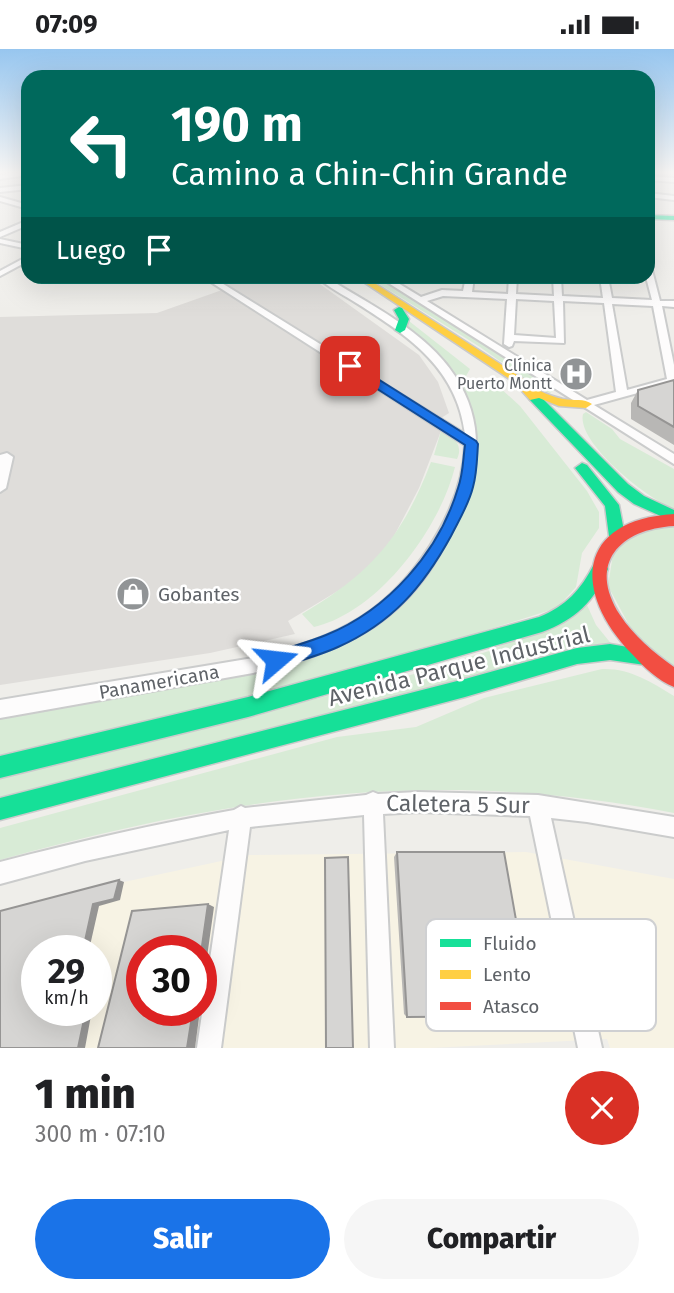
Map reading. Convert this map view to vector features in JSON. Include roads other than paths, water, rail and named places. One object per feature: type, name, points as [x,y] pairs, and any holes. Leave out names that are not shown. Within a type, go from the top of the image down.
[{"type":"main road","points":[[655,218],[673,221]]},
{"type":"main road","points":[[359,284],[486,369],[530,407],[612,505],[617,536],[645,522],[674,518]]},
{"type":"main road","points":[[371,284],[539,394],[559,402],[586,404]]},
{"type":"main road","points":[[399,310],[404,319],[400,330]]},
{"type":"main road","points":[[518,380],[632,495],[674,518]]},
{"type":"main road","points":[[539,394],[556,393],[555,385]]},
{"type":"main road","points":[[575,436],[574,418],[586,404]]},
{"type":"main road","name":"Avenida Parque Industrial","points":[[0,767],[248,707],[542,624],[566,614],[583,600],[596,580],[608,545],[617,536]]},
{"type":"main road","points":[[600,569],[603,597],[609,612],[645,657],[674,678]]},
{"type":"main road","name":"Avenida Parque Industrial","points":[[0,809],[465,688],[577,656],[610,652],[645,657]]},
{"type":"street","points":[[10,222],[21,224]]},
{"type":"street","points":[[0,235],[21,227]]},
{"type":"street","points":[[0,241],[21,246]]},
{"type":"street","points":[[0,262],[14,265]]},
{"type":"street","points":[[0,274],[21,262]]},
{"type":"street","points":[[218,284],[472,444]]},
{"type":"street","name":"Panamericana","points":[[0,709],[276,660],[332,642],[367,623],[408,589],[436,549],[464,493],[471,466],[472,444],[466,408],[452,380],[431,355],[400,330],[331,284]]},
{"type":"street","points":[[394,284],[674,460]]},
{"type":"street","points":[[467,294],[469,284]]},
{"type":"street","points":[[509,356],[513,284]]},
{"type":"street","points":[[510,338],[561,341],[557,284]]},
{"type":"street","points":[[605,284],[622,394]]},
{"type":"street","points":[[586,404],[673,380],[652,284]]},
{"type":"street","points":[[419,300],[442,293],[608,303],[674,304]]},
{"type":"street","points":[[0,459],[7,457],[0,488]]},
{"type":"street","name":"Caletera 5 Sur","points":[[0,873],[151,833],[241,816],[373,803],[433,800],[538,805],[595,811],[674,827]]},
{"type":"street","points":[[373,803],[382,1048]]},
{"type":"street","points":[[538,805],[562,919]]},
{"type":"street","points":[[209,1048],[241,816]]},
{"type":"place","name":"Clínica Puerto Montt","points":[[576,374]]},
{"type":"place","name":"Gobantes","points":[[133,594]]}]
